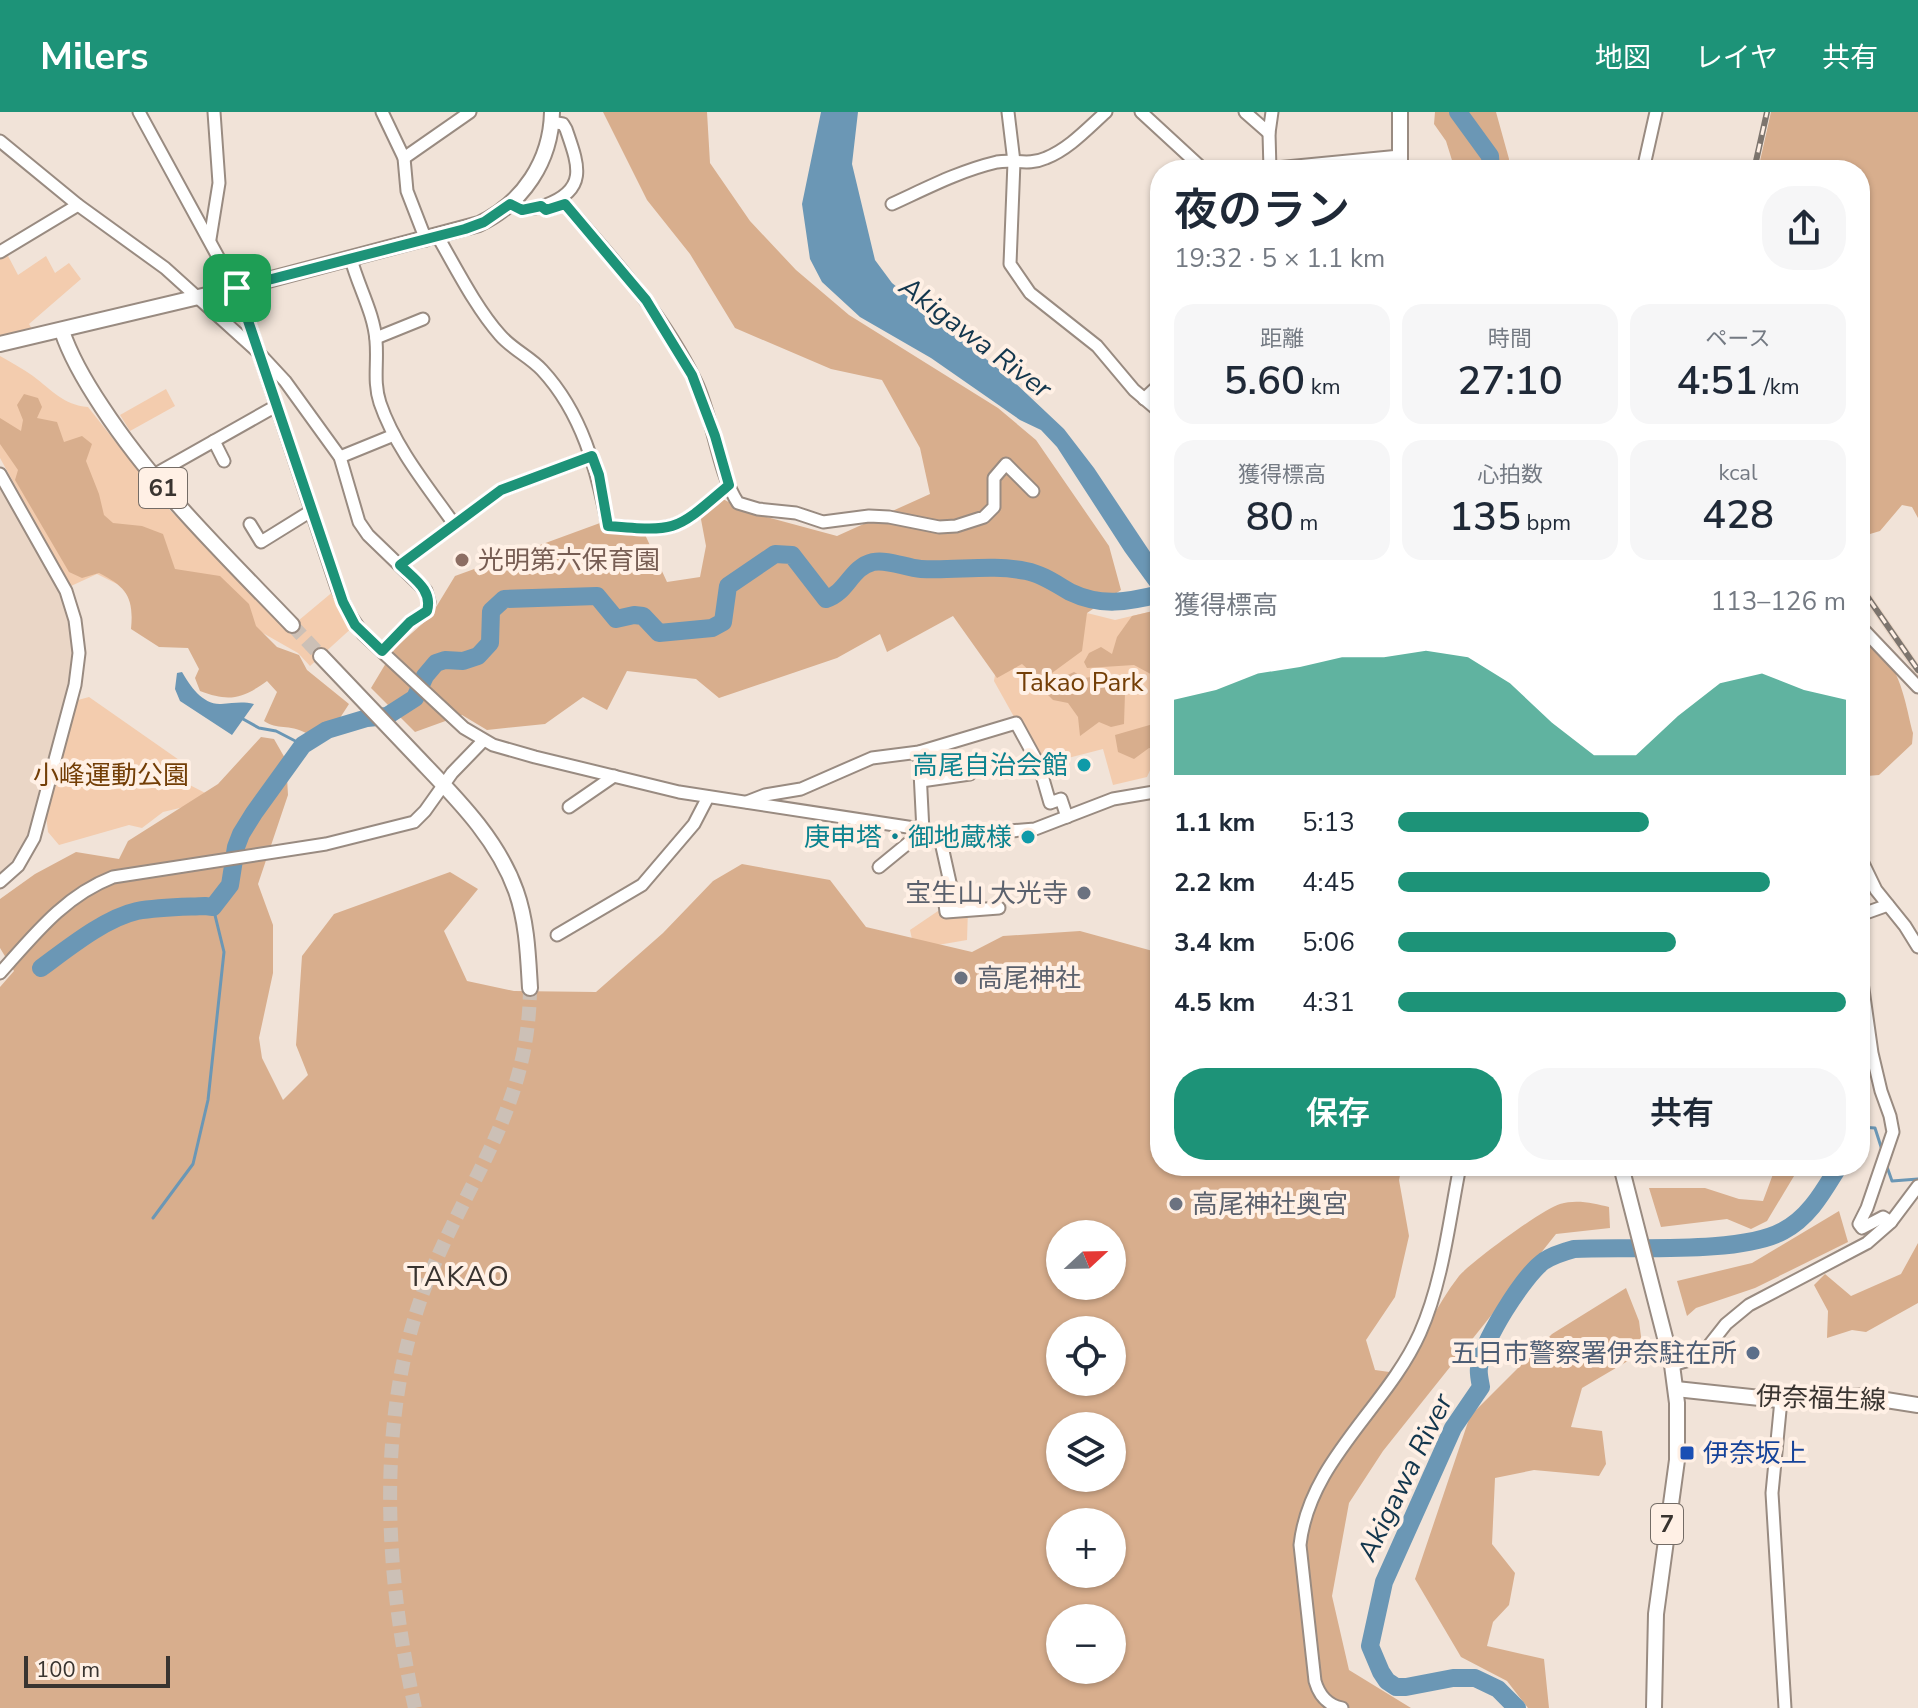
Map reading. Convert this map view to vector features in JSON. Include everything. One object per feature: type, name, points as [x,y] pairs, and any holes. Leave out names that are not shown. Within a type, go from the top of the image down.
[{"type":"main road","points":[[1400,112],[1400,160]]},
{"type":"main road","points":[[0,344],[237,288],[479,224],[510,204],[529,183],[547,144],[552,117]]},
{"type":"main road","name":"61","points":[[62,331],[73,359],[96,398],[152,476],[292,625]]},
{"type":"main road","points":[[321,656],[483,830],[509,874],[521,907],[530,988]]},
{"type":"main road","name":"7","points":[[1624,1176],[1667,1342],[1676,1389],[1677,1460],[1658,1591],[1654,1708]]},
{"type":"main road","name":"伊奈福生線","points":[[1676,1389],[1781,1400],[1861,1396],[1918,1405]]},
{"type":"street","points":[[139,112],[237,288],[348,612],[363,634],[483,741],[503,749],[708,797],[939,833],[969,835],[1035,829],[1113,799],[1150,793]]},
{"type":"street","points":[[210,239],[219,183],[214,112]]},
{"type":"street","points":[[382,112],[404,158],[407,191],[432,238],[499,334],[539,366],[556,386],[592,456],[599,475],[608,526],[657,530],[678,526],[729,485]]},
{"type":"street","points":[[404,158],[470,112]]},
{"type":"street","points":[[1008,112],[1014,162],[1010,264],[1030,293],[1097,346],[1150,404]]},
{"type":"street","points":[[892,204],[955,174],[1002,161],[1021,164],[1050,157],[1106,112]]},
{"type":"street","points":[[1141,112],[1193,160]]},
{"type":"street","points":[[1245,112],[1269,133]]},
{"type":"street","points":[[1270,160],[1272,112]]},
{"type":"street","points":[[1645,160],[1656,112]]},
{"type":"street","points":[[510,204],[522,210],[541,206],[568,194],[577,178],[566,129],[552,117]]},
{"type":"street","points":[[0,141],[78,205],[165,268],[259,353],[288,386],[340,457],[359,522],[368,535],[426,591],[429,602],[427,611],[410,622],[382,651]]},
{"type":"street","points":[[541,206],[546,210],[565,204],[646,300],[697,385],[729,485],[738,503],[747,507],[796,513],[823,522],[889,517],[939,527],[956,526],[984,517],[994,507],[994,478],[1006,464],[1033,491]]},
{"type":"street","points":[[0,252],[78,205]]},
{"type":"street","points":[[351,259],[376,338],[375,387],[394,435],[454,524]]},
{"type":"street","points":[[376,338],[423,319]]},
{"type":"street","points":[[152,476],[214,441],[274,400],[280,387],[288,386]]},
{"type":"street","points":[[1144,399],[1150,393]]},
{"type":"street","points":[[340,457],[394,435]]},
{"type":"street","points":[[214,441],[224,461]]},
{"type":"street","points":[[400,565],[501,490],[592,456]]},
{"type":"street","points":[[0,474],[66,591],[75,620],[79,653],[75,685],[34,838],[18,866],[0,882]]},
{"type":"street","points":[[250,524],[261,542],[311,511]]},
{"type":"street","points":[[1870,637],[1918,687]]},
{"type":"street","points":[[745,803],[765,795],[801,789],[872,758],[919,752],[1016,723],[1039,765],[1050,803],[1061,799],[1067,817]]},
{"type":"street","points":[[0,973],[58,909],[99,883],[164,868],[326,844],[409,824],[425,811],[483,741]]},
{"type":"street","points":[[919,752],[923,831]]},
{"type":"street","points":[[921,781],[970,774]]},
{"type":"street","points":[[569,807],[614,776]]},
{"type":"street","points":[[557,935],[642,885],[694,824],[708,797]]},
{"type":"street","points":[[879,867],[923,831]]},
{"type":"street","points":[[939,833],[951,887],[945,904],[946,912],[999,908]]},
{"type":"street","points":[[1870,878],[1918,947]]},
{"type":"street","points":[[1870,911],[1888,905]]},
{"type":"street","points":[[1870,1039],[1893,1132],[1859,1227],[1867,1227],[1883,1217],[1891,1222]]},
{"type":"street","points":[[1342,1708],[1324,1698],[1315,1681],[1300,1545],[1303,1523],[1320,1482],[1354,1430],[1385,1392],[1419,1334],[1435,1291],[1458,1176]]},
{"type":"street","points":[[1672,1365],[1700,1357],[1726,1324],[1749,1305],[1859,1249],[1891,1222],[1918,1186]]},
{"type":"street","points":[[1781,1400],[1772,1493],[1785,1708]]},
{"type":"shaded area","points":[[0,486],[63,598],[75,645],[74,671],[32,825],[18,854],[0,874]]},
{"type":"shaded area","points":[[1870,593],[1918,663],[1918,678],[1870,608]]},
{"type":"green space","points":[[603,112],[707,112],[710,163],[750,221],[796,270],[849,315],[998,408],[1036,440],[1109,546],[1121,590],[1087,613],[1082,651],[1041,681],[1022,664],[997,678],[953,616],[887,652],[880,634],[837,658],[719,698],[696,679],[627,671],[607,710],[583,697],[545,724],[487,730],[462,715],[415,732],[371,688],[395,648],[430,617],[455,576],[600,523],[641,526],[667,582],[700,577],[706,546],[700,514],[719,497],[748,512],[837,536],[930,494],[920,448],[882,380],[831,369],[735,328],[690,254],[647,200]]},
{"type":"green space","points":[[1435,112],[1496,112],[1509,160],[1452,160],[1446,141],[1434,124]]},
{"type":"green space","points":[[1771,112],[1918,112],[1918,518],[1912,507],[1902,505],[1880,531],[1870,534],[1870,160],[1760,160]]},
{"type":"green space","points":[[7,254],[18,275],[46,256],[55,273],[69,263],[81,279],[29,324],[32,329],[0,338],[0,258]]},
{"type":"green space","points":[[0,356],[65,400],[88,407],[167,507],[286,631],[335,590],[355,625],[310,666],[298,653],[231,615],[123,587],[97,574],[71,586],[0,458]]},
{"type":"green space","points":[[166,389],[175,406],[130,431],[120,415]]},
{"type":"green space","points":[[24,394],[38,398],[42,407],[37,418],[57,422],[64,442],[82,436],[92,444],[86,461],[104,515],[113,523],[142,526],[163,534],[175,569],[220,576],[249,604],[256,626],[277,647],[299,655],[307,670],[349,704],[338,721],[306,733],[269,724],[264,721],[277,692],[267,681],[235,697],[219,697],[200,691],[195,678],[199,669],[188,648],[159,647],[131,629],[130,601],[109,578],[99,573],[82,578],[69,572],[15,480],[18,470],[0,444],[0,418],[21,431],[23,420],[17,405]]},
{"type":"green space","name":"Takao Park","points":[[1150,612],[1150,770],[1147,777],[1113,785],[1103,749],[1041,765],[994,681],[1004,617],[1087,613],[1115,620]]},
{"type":"green space","points":[[1150,612],[1150,674],[1134,665],[1087,668],[1084,662],[1089,653],[1101,647],[1112,654],[1117,637],[1132,616]]},
{"type":"green space","points":[[1870,646],[1884,655],[1892,666],[1903,693],[1913,733],[1912,744],[1879,775],[1870,776]]},
{"type":"green space","points":[[1074,672],[1084,678],[1113,674],[1125,693],[1124,724],[1111,727],[1099,722],[1080,736],[1078,717],[1068,703],[1053,700],[1045,692],[1051,683]]},
{"type":"green space","name":"小峰運動公園","points":[[89,697],[182,762],[184,782],[211,796],[209,801],[163,812],[142,828],[129,825],[59,845],[48,832],[46,815],[78,700]]},
{"type":"green space","points":[[1150,725],[1150,748],[1134,759],[1118,752],[1115,735]]},
{"type":"green space","points":[[261,737],[274,739],[286,760],[288,795],[258,884],[273,925],[273,973],[259,1038],[262,1058],[283,1100],[308,1075],[296,1045],[302,956],[334,914],[450,872],[478,889],[444,931],[467,981],[514,991],[596,992],[663,933],[713,881],[742,864],[830,880],[866,927],[972,952],[1003,936],[1080,931],[1150,950],[1150,1176],[1400,1176],[1409,1236],[1395,1297],[1366,1340],[1375,1370],[1404,1374],[1436,1311],[1459,1276],[1524,1225],[1560,1204],[1585,1202],[1609,1207],[1610,1228],[1556,1234],[1383,1451],[1349,1503],[1332,1596],[1349,1670],[1411,1708],[0,1708],[0,987],[14,971],[0,948],[0,899],[35,874],[76,852],[119,859],[128,841],[218,784]]},
{"type":"green space","points":[[968,909],[967,940],[926,947],[912,939],[910,930],[938,911]]},
{"type":"green space","points":[[1772,1176],[1794,1176],[1767,1221],[1751,1229],[1727,1219],[1661,1227],[1649,1188],[1705,1188],[1739,1199],[1763,1201]]},
{"type":"green space","points":[[1839,1211],[1848,1242],[1755,1288],[1696,1308],[1687,1316],[1677,1281],[1752,1263]]},
{"type":"green space","points":[[1918,1243],[1918,1303],[1866,1332],[1852,1330],[1827,1338],[1828,1311],[1814,1285],[1825,1274],[1851,1296],[1901,1274]]},
{"type":"green space","points":[[1626,1288],[1639,1321],[1643,1352],[1582,1388],[1571,1427],[1602,1431],[1606,1464],[1599,1476],[1534,1470],[1495,1478],[1492,1544],[1515,1573],[1509,1605],[1493,1622],[1487,1646],[1544,1659],[1549,1708],[1528,1708],[1507,1681],[1461,1657],[1415,1579],[1470,1416],[1552,1334]]},
{"type":"water","points":[[821,112],[858,112],[852,164],[875,260],[892,283],[1012,380],[1064,429],[1150,552],[1150,586],[1057,447],[1041,430],[1020,420],[931,358],[860,317],[822,282],[810,259],[802,204]]},
{"type":"water","points":[[182,672],[193,689],[208,701],[254,704],[232,735],[180,701],[175,689],[177,673]]},
{"type":"waterway","points":[[1458,112],[1490,160]]},
{"type":"waterway","points":[[41,968],[87,935],[125,915],[162,908],[213,907],[230,885],[241,834],[303,745],[327,730],[367,718],[387,716],[415,698],[425,676],[436,663],[463,661],[478,656],[490,643],[491,611],[504,599],[597,596],[616,619],[643,616],[659,633],[712,628],[723,622],[728,586],[775,554],[792,555],[826,599],[839,591],[859,569],[879,561],[921,569],[1000,568],[1026,571],[1093,600],[1126,601],[1150,596]]},
{"type":"waterway","points":[[243,719],[303,745]]},
{"type":"waterway","points":[[153,1218],[193,1164],[208,1100],[224,952],[213,907]]},
{"type":"waterway","points":[[1870,1128],[1875,1128],[1883,1153]]},
{"type":"waterway","points":[[1886,1164],[1892,1181],[1918,1179]]},
{"type":"waterway","name":"Akigawa River","points":[[1517,1708],[1498,1689],[1475,1678],[1453,1678],[1396,1687],[1381,1672],[1370,1646],[1384,1582],[1453,1428],[1481,1387],[1479,1370],[1482,1357],[1505,1310],[1536,1269],[1547,1259],[1570,1250],[1682,1248],[1764,1239],[1793,1225],[1809,1211],[1833,1176]]},
{"type":"tunnel","points":[[292,625],[321,656]]},
{"type":"tunnel","points":[[415,1708],[404,1655],[392,1546],[390,1491],[400,1381],[412,1328],[429,1277],[509,1105],[520,1069],[530,988]]},
{"type":"railway","points":[[1756,160],[1767,112]]},
{"type":"railway","points":[[1870,600],[1918,670]]},
{"type":"place","name":"光明第六保育園","points":[[462,560]]},
{"type":"place","name":"高尾自治会館","points":[[1084,765]]},
{"type":"place","name":"庚申塔・御地蔵様","points":[[1028,837]]},
{"type":"place","name":"宝生山 大光寺","points":[[1084,893]]},
{"type":"place","name":"高尾神社","points":[[961,978]]},
{"type":"place","name":"高尾神社奥宮","points":[[1176,1204]]},
{"type":"place","name":"五日市警察署伊奈駐在所","points":[[1753,1353]]},
{"type":"place","name":"伊奈坂上","points":[[1687,1453]]},
{"type":"district","name":"TAKAO","points":[[459,1276]]},
{"type":"route","points":[[510,204],[522,210],[541,206],[546,210],[565,204],[646,300],[692,375],[729,485],[686,522],[657,530],[608,526],[599,475],[592,456],[501,490],[400,565],[426,591],[429,602],[427,611],[410,622],[382,651],[355,625],[337,588],[237,288],[465,229],[484,222],[510,204]]}]
